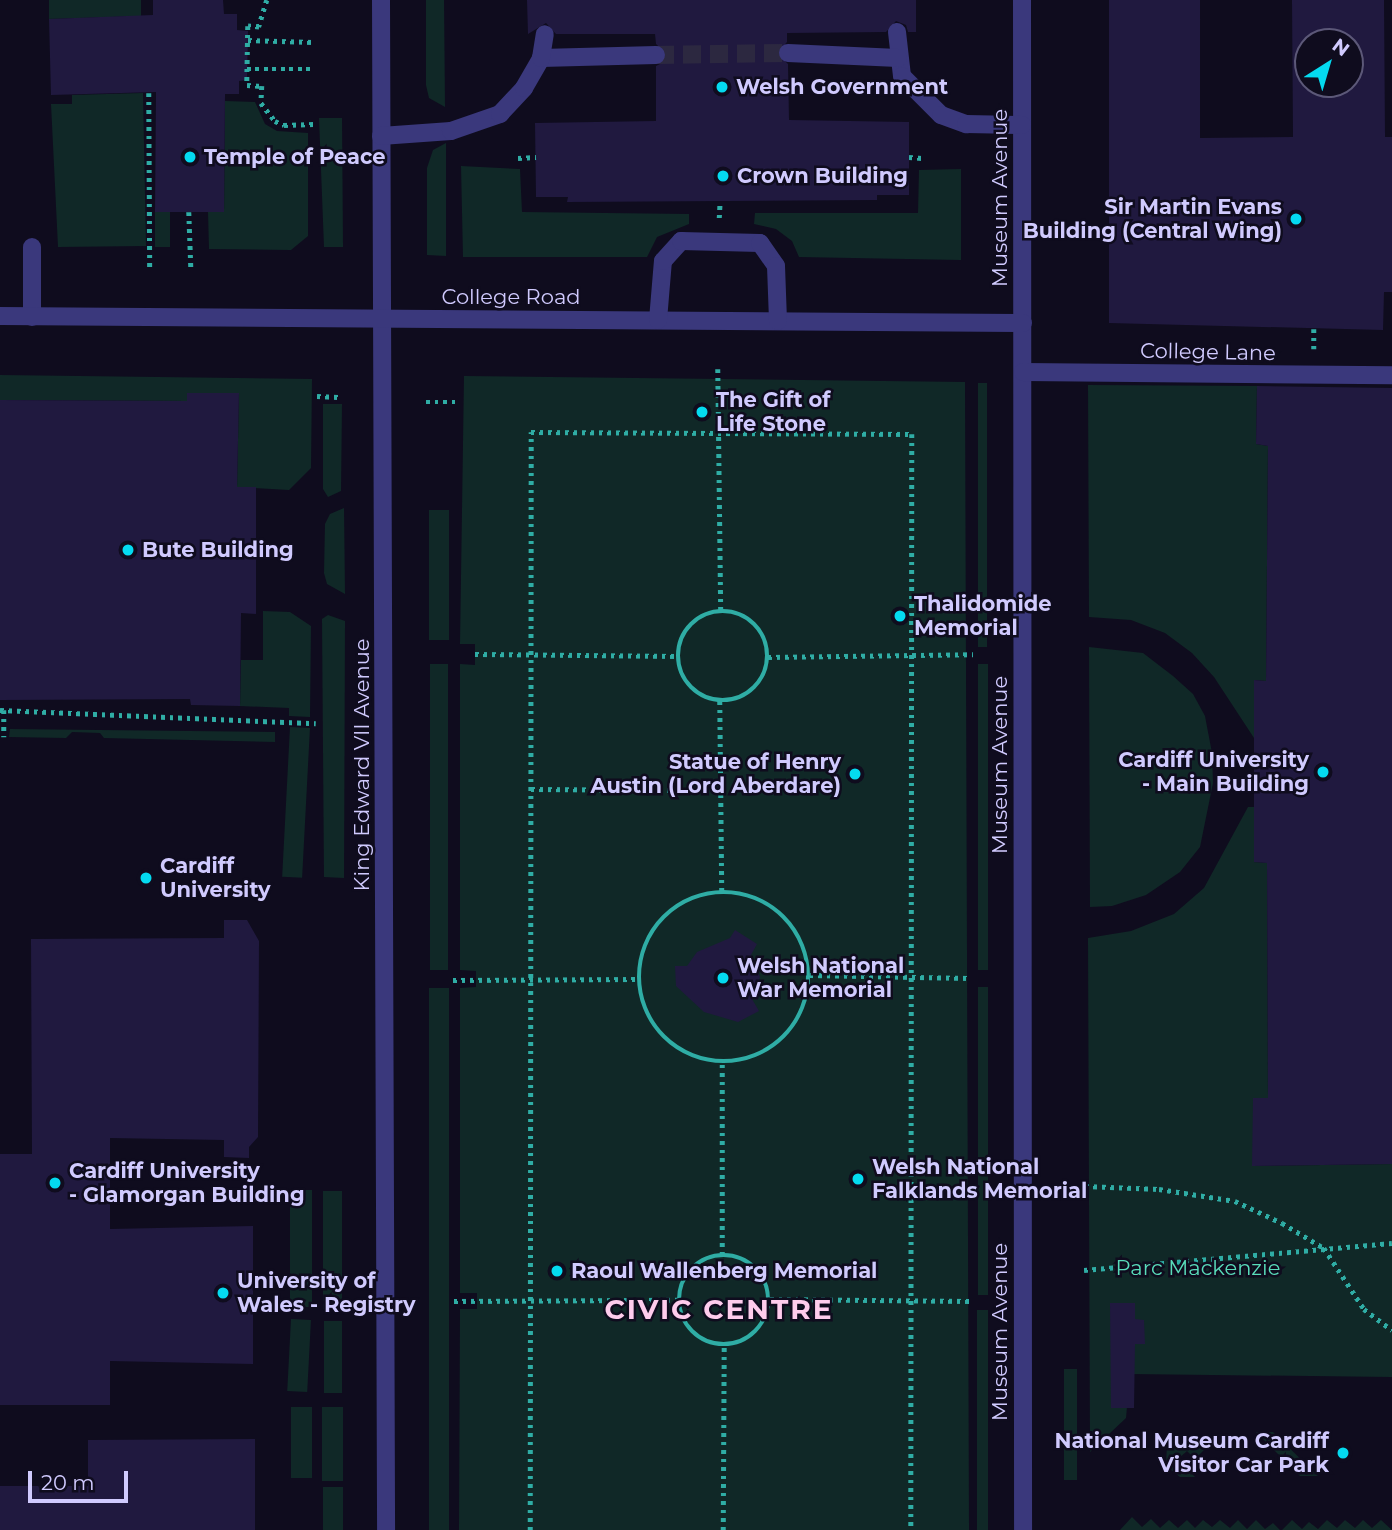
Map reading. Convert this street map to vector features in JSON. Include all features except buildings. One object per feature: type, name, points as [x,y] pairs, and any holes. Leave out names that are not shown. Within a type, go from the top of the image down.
[{"type":"street","name":"King Edward VII Avenue","points":[[381,0],[386,1530]]},
{"type":"street","name":"Museum Avenue","points":[[1023,0],[1023,1530]]},
{"type":"street","points":[[897,32],[898,58],[911,89],[941,115],[966,124],[1023,125]]},
{"type":"street","points":[[381,136],[452,131],[500,114],[524,88],[541,58],[545,34]]},
{"type":"street","points":[[788,52],[898,58]]},
{"type":"street","points":[[541,58],[656,55]]},
{"type":"street","points":[[658,320],[663,261],[681,241],[760,243],[776,266],[778,321]]},
{"type":"street","points":[[32,247],[32,317]]},
{"type":"street","name":"College Road","points":[[0,316],[1023,323]]},
{"type":"street","name":"College Lane","points":[[1023,372],[1392,375]]},
{"type":"path","points":[[267,0],[259,27],[248,26],[247,86],[262,86],[261,103],[275,121],[284,125],[314,124]]},
{"type":"path","points":[[248,40],[313,42]]},
{"type":"path","points":[[247,69],[313,69]]},
{"type":"path","points":[[149,93],[150,268]]},
{"type":"path","points":[[518,158],[536,157]]},
{"type":"path","points":[[909,158],[922,158]]},
{"type":"path","points":[[189,212],[191,267]]},
{"type":"path","points":[[1314,329],[1314,359]]},
{"type":"path","points":[[718,369],[721,611]]},
{"type":"path","points":[[317,396],[338,397]]},
{"type":"path","points":[[425,402],[455,402]]},
{"type":"path","points":[[530,1530],[531,432],[912,434],[911,1530]]},
{"type":"path","points":[[721,611],[749,619],[766,642],[768,657],[758,686],[746,696],[720,701],[700,696],[688,685],[677,656],[679,643],[695,620],[721,611]]},
{"type":"path","points":[[475,654],[531,657],[677,656]]},
{"type":"path","points":[[768,657],[973,654]]},
{"type":"path","points":[[720,701],[722,891]]},
{"type":"path","points":[[4,737],[2,710],[316,723]]},
{"type":"path","points":[[531,789],[677,790]]},
{"type":"path","points":[[722,891],[748,895],[773,906],[798,937],[810,975],[806,1002],[795,1026],[777,1045],[753,1058],[722,1063],[675,1048],[656,1030],[642,1006],[638,979],[641,953],[653,928],[671,909],[695,896],[722,891]]},
{"type":"path","points":[[810,975],[969,978]]},
{"type":"path","points":[[453,979],[638,979]]},
{"type":"path","points":[[722,1063],[722,1255]]},
{"type":"path","points":[[1085,1186],[1159,1189],[1235,1201],[1282,1223],[1326,1251],[1364,1309],[1392,1330]]},
{"type":"path","points":[[1084,1270],[1326,1251],[1392,1243]]},
{"type":"path","points":[[722,1255],[736,1256],[760,1272],[769,1299],[761,1326],[751,1337],[724,1345],[710,1343],[687,1327],[678,1300],[687,1274],[696,1264],[722,1255]]},
{"type":"path","points":[[769,1299],[970,1300]]},
{"type":"path","points":[[454,1301],[678,1300]]},
{"type":"path","points":[[723,1530],[724,1345]]},
{"type":"green space","points":[[49,0],[141,0],[141,16],[49,19]]},
{"type":"green space","points":[[426,0],[444,0],[445,107],[429,98],[426,85]]},
{"type":"green space","points":[[143,93],[146,246],[58,247],[51,104],[72,104],[72,95]]},
{"type":"green space","points":[[225,101],[255,102],[265,124],[277,131],[308,133],[308,236],[291,250],[209,249],[208,212],[224,212]]},
{"type":"green space","points":[[319,118],[342,118],[343,247],[324,247]]},
{"type":"green space","points":[[446,143],[446,256],[427,255],[427,168],[433,150]]},
{"type":"green space","points":[[461,166],[520,169],[522,212],[689,214],[689,224],[657,237],[647,257],[463,257]]},
{"type":"green space","points":[[961,169],[961,260],[799,257],[792,241],[776,229],[754,224],[755,213],[918,213],[919,170]]},
{"type":"green space","points":[[155,212],[170,212],[170,247],[155,247]]},
{"type":"green space","points":[[0,375],[312,379],[311,468],[289,490],[237,487],[239,393],[187,401],[0,400]]},
{"type":"green space","points":[[464,376],[965,382],[969,1530],[459,1530],[460,1309],[477,1309],[477,1293],[460,1293],[460,988],[476,987],[476,971],[460,970],[460,664],[475,665],[475,644],[460,644]]},
{"type":"green space","points":[[978,383],[987,383],[987,647],[978,647]]},
{"type":"green space","points":[[1088,385],[1257,386],[1256,444],[1268,446],[1266,681],[1254,680],[1254,738],[1214,677],[1192,653],[1165,633],[1131,620],[1089,617]]},
{"type":"green space","points":[[323,404],[342,404],[341,491],[328,497],[323,489]]},
{"type":"green space","points":[[344,508],[345,594],[327,584],[324,573],[325,524],[330,514]]},
{"type":"green space","points":[[429,510],[449,510],[449,640],[429,640]]},
{"type":"green space","points":[[263,611],[290,612],[311,626],[310,717],[289,716],[289,708],[240,706],[241,660],[263,660]]},
{"type":"green space","points":[[328,615],[345,621],[344,878],[324,877],[322,619]]},
{"type":"green space","points":[[1089,647],[1143,653],[1173,676],[1193,694],[1205,716],[1212,753],[1213,783],[1200,847],[1180,872],[1146,895],[1112,906],[1090,907]]},
{"type":"green space","points":[[430,664],[448,664],[448,970],[430,970]]},
{"type":"green space","points":[[978,664],[988,664],[988,970],[978,970]]},
{"type":"green space","points":[[290,727],[310,728],[302,878],[282,877]]},
{"type":"green space","points":[[10,729],[275,732],[275,742],[104,738],[100,733],[72,732],[66,738],[9,737]]},
{"type":"green space","name":"Parc Mackenzie","points":[[1248,807],[1254,807],[1254,862],[1267,863],[1268,1098],[1253,1098],[1253,1166],[1392,1164],[1392,1377],[1130,1374],[1126,1418],[1090,1452],[1088,938],[1131,931],[1174,914],[1204,888]]},
{"type":"green space","points":[[978,987],[988,987],[988,1295],[978,1295]]},
{"type":"green space","points":[[429,988],[449,988],[449,1530],[429,1530]]},
{"type":"green space","points":[[290,1190],[312,1190],[312,1307],[290,1307]]},
{"type":"green space","points":[[323,1191],[342,1191],[342,1310],[323,1310]]},
{"type":"green space","points":[[977,1310],[988,1310],[988,1530],[977,1530]]},
{"type":"green space","points":[[291,1319],[311,1320],[307,1392],[287,1391]]},
{"type":"green space","points":[[324,1321],[342,1321],[342,1393],[324,1393]]},
{"type":"green space","points":[[1064,1369],[1077,1369],[1077,1480],[1064,1480]]},
{"type":"green space","points":[[291,1407],[312,1407],[312,1478],[291,1478]]},
{"type":"green space","points":[[322,1407],[343,1407],[343,1481],[322,1481]]},
{"type":"green space","points":[[1256,1432],[1273,1432],[1318,1476],[1300,1476]]},
{"type":"green space","points":[[1179,1434],[1187,1434],[1204,1450],[1195,1459],[1187,1451],[1178,1459],[1195,1477],[1180,1477],[1166,1466],[1167,1443]]},
{"type":"green space","points":[[323,1487],[343,1487],[343,1530],[323,1530]]},
{"type":"green space","points":[[1132,1517],[1142,1527],[1151,1519],[1160,1528],[1169,1520],[1178,1528],[1187,1520],[1195,1528],[1203,1520],[1212,1527],[1220,1520],[1230,1528],[1238,1520],[1247,1529],[1256,1520],[1265,1529],[1273,1523],[1280,1530],[1120,1530]]},
{"type":"green space","points":[[1292,1520],[1302,1529],[1309,1522],[1318,1529],[1327,1520],[1337,1528],[1345,1520],[1355,1528],[1363,1520],[1372,1528],[1381,1520],[1392,1530],[1282,1530]]},
{"type":"tunnel","points":[[656,55],[788,53]]},
{"type":"place","name":"Welsh Government","points":[[722,87]]},
{"type":"place","name":"Temple of Peace","points":[[190,157]]},
{"type":"place","name":"Crown Building","points":[[723,176]]},
{"type":"place","name":"Sir Martin Evans Building (Central Wing)","points":[[1296,219]]},
{"type":"place","name":"The Gift of Life Stone","points":[[702,412]]},
{"type":"place","name":"Bute Building","points":[[128,550]]},
{"type":"place","name":"Thalidomide Memorial","points":[[900,616]]},
{"type":"place","name":"Cardiff University - Main Building","points":[[1323,772]]},
{"type":"place","name":"Statue of Henry Austin (Lord Aberdare)","points":[[855,774]]},
{"type":"place","name":"Cardiff University","points":[[146,878]]},
{"type":"place","name":"Welsh National War Memorial","points":[[723,978]]},
{"type":"place","name":"Welsh National Falklands Memorial","points":[[858,1179]]},
{"type":"place","name":"Cardiff University - Glamorgan Building","points":[[55,1183]]},
{"type":"place","name":"Raoul Wallenberg Memorial","points":[[557,1271]]},
{"type":"place","name":"University of Wales - Registry","points":[[223,1293]]},
{"type":"place","name":"National Museum Cardiff Visitor Car Park","points":[[1343,1453]]},
{"type":"district","name":"CIVIC CENTRE","points":[[719,1309]]}]
